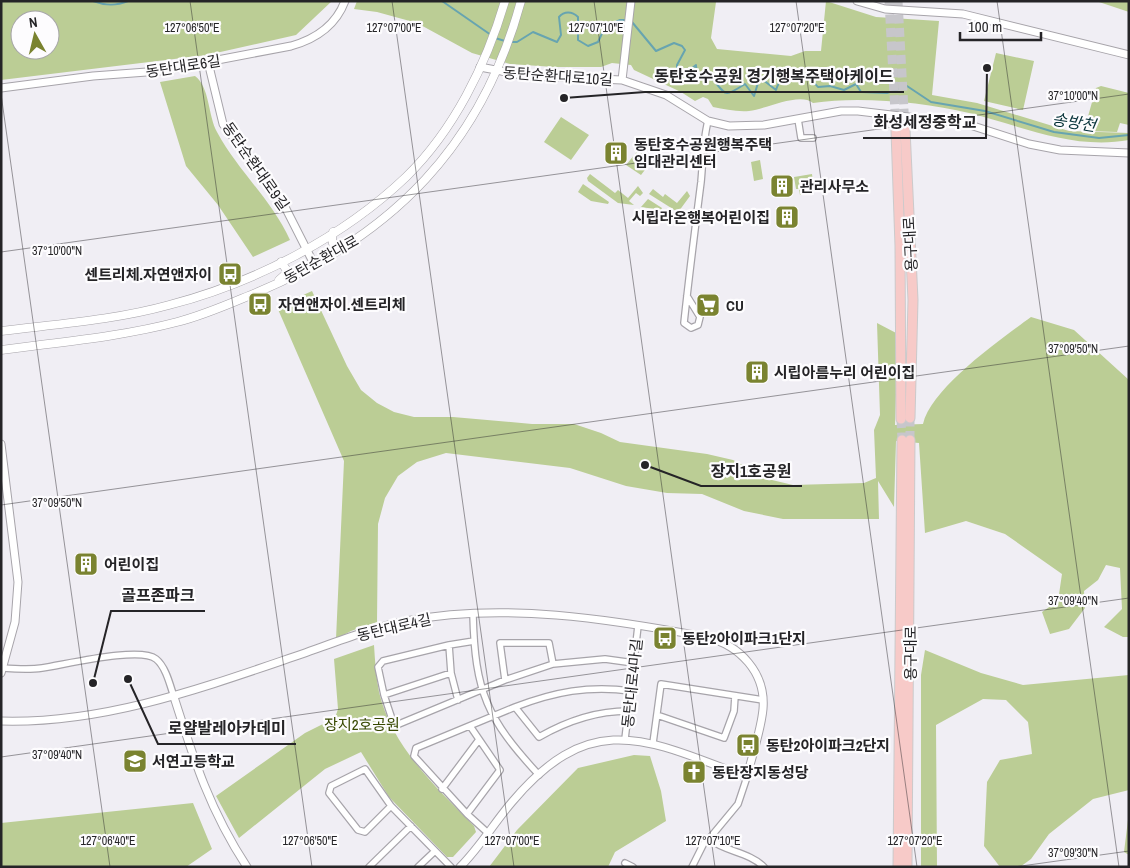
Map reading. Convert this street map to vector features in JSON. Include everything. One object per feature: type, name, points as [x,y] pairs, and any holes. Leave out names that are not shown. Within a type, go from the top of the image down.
[{"type":"highway","name":"용구대로","points":[[900,130],[900,246],[906,418]]},
{"type":"highway","name":"용구대로","points":[[898,867],[900,620],[906,440],[910,620],[907,867]]},
{"type":"main road","name":"동탄순환대로","points":[[1,332],[168,306],[216,290],[281,262],[333,232],[406,177],[425,155],[455,113],[490,48],[506,1]]},
{"type":"main road","name":"동탄순환대로","points":[[1,350],[162,326],[208,313],[315,266],[343,250],[381,222],[426,178],[468,123],[496,72],[521,1]]},
{"type":"main road","points":[[333,232],[334,248],[343,250]]},
{"type":"main road","points":[[264,289],[285,276],[287,270],[281,262]]},
{"type":"street","name":"동탄대로6길","points":[[1,88],[93,76],[154,72],[304,42],[333,22],[345,1]]},
{"type":"street","points":[[622,80],[631,1]]},
{"type":"street","points":[[858,1],[885,9],[963,14],[1129,55]]},
{"type":"street","name":"동탄순환대로9길","points":[[208,62],[224,124],[282,201],[315,266]]},
{"type":"street","name":"동탄순환대로10길","points":[[480,67],[496,72],[540,77],[622,80],[666,95],[708,120],[746,127],[840,111],[858,111],[972,126],[1029,144],[1060,150],[1129,153]]},
{"type":"street","points":[[798,119],[801,138],[813,138]]},
{"type":"street","points":[[687,296],[700,314],[700,323],[695,327],[687,327],[684,323],[687,296],[708,120]]},
{"type":"street","points":[[1,444],[18,582],[15,622],[2,671],[39,668],[125,655],[146,654],[155,658],[161,666],[174,697],[209,801],[247,867]]},
{"type":"street","points":[[473,615],[474,641],[482,690],[492,716],[509,742],[539,774]]},
{"type":"street","name":"동탄대로4길","points":[[1,721],[22,722],[65,717],[174,697],[382,628],[444,616],[554,615],[706,637],[727,644],[738,652],[754,670],[761,688],[763,700],[761,720],[747,777]]},
{"type":"street","name":"동탄대로4마길","points":[[625,739],[638,626]]},
{"type":"street","points":[[474,641],[383,661],[378,667],[384,695],[393,722],[399,724],[506,680],[552,664],[605,659],[634,663]]},
{"type":"street","points":[[506,680],[500,643],[549,643],[552,664]]},
{"type":"street","points":[[449,645],[451,673],[458,700]]},
{"type":"street","points":[[384,695],[451,673]]},
{"type":"street","points":[[653,743],[661,684],[763,700]]},
{"type":"street","points":[[489,834],[442,789],[414,756],[416,748],[545,696],[576,689],[605,688],[631,691]]},
{"type":"street","points":[[657,714],[724,738],[734,711],[736,696]]},
{"type":"street","points":[[515,707],[539,737],[578,718],[603,712],[628,711]]},
{"type":"street","points":[[467,814],[500,770],[478,741],[470,726]]},
{"type":"street","points":[[460,867],[489,834],[511,803],[539,774],[561,757],[574,750],[598,742],[625,739],[653,743],[747,777],[738,804],[709,839],[705,841],[692,867]]},
{"type":"street","points":[[442,789],[478,741]]},
{"type":"street","points":[[391,806],[365,832],[358,830],[329,792],[331,786],[365,769],[391,806],[451,867]]},
{"type":"street","points":[[369,867],[411,826]]},
{"type":"street","points":[[709,839],[719,846],[750,857],[764,867]]},
{"type":"street","points":[[418,867],[435,851]]},
{"type":"street","points":[[625,863],[633,867]]},
{"type":"green space","points":[[1,1],[332,1],[296,35],[207,55],[1,80]]},
{"type":"green space","points":[[357,1],[716,2],[711,38],[717,49],[791,56],[805,51],[821,51],[826,1],[876,17],[939,21],[932,95],[977,103],[1069,131],[1129,133],[1129,140],[1087,142],[1067,139],[951,109],[891,101],[850,100],[813,103],[800,99],[749,111],[713,107],[708,99],[703,97],[695,101],[681,92],[634,70],[631,65],[612,63],[601,67],[554,67],[510,64],[472,53],[417,23],[377,12],[354,9]]},
{"type":"green space","points":[[1099,1],[1129,1],[1129,12],[1099,2]]},
{"type":"green space","points":[[996,53],[1034,61],[1023,110],[984,101]]},
{"type":"green space","points":[[195,76],[204,87],[214,125],[225,146],[283,225],[290,240],[253,257],[218,205],[186,166],[160,82]]},
{"type":"green space","points":[[1101,86],[1129,93],[1129,125],[1120,123],[1117,132],[1087,131],[1085,127],[1096,88]]},
{"type":"green space","points":[[561,117],[589,135],[571,160],[544,142]]},
{"type":"green space","points":[[640,148],[654,158],[641,175],[626,165]]},
{"type":"green space","points":[[760,160],[763,179],[754,181],[751,162]]},
{"type":"green space","points":[[590,174],[615,193],[618,190],[628,198],[638,186],[643,193],[640,196],[636,193],[629,201],[634,205],[618,203],[588,181],[587,178]]},
{"type":"green space","points":[[812,174],[814,193],[800,195],[799,189],[796,189],[794,177]]},
{"type":"green space","points":[[583,184],[609,202],[608,204],[591,201],[578,192]]},
{"type":"green space","points":[[653,189],[663,197],[665,194],[677,203],[687,191],[690,196],[679,211],[676,211],[649,194]]},
{"type":"green space","points":[[648,199],[662,208],[661,210],[641,207]]},
{"type":"green space","points":[[312,291],[347,366],[361,390],[377,403],[394,412],[414,417],[453,417],[532,424],[574,424],[620,442],[707,454],[733,460],[772,480],[793,485],[864,483],[876,478],[874,430],[880,415],[877,323],[898,334],[895,425],[923,424],[929,410],[939,395],[953,380],[986,351],[1031,317],[1074,330],[1129,380],[1129,637],[1123,637],[1104,627],[1122,609],[1120,568],[1106,565],[1098,580],[1084,591],[1085,608],[1069,629],[1050,634],[1042,612],[1058,601],[1062,574],[1005,534],[966,521],[925,533],[919,443],[896,441],[894,507],[878,481],[879,519],[783,519],[744,511],[702,494],[667,493],[626,486],[570,468],[446,453],[417,462],[398,476],[385,498],[378,524],[377,622],[351,631],[336,639],[344,461],[277,307]]},
{"type":"green space","name":"장지2호공원","points":[[374,645],[379,692],[385,712],[394,731],[417,765],[474,826],[476,832],[453,857],[447,857],[389,797],[361,752],[325,769],[239,838],[216,796],[305,733],[335,718],[338,709],[334,659]]},
{"type":"green space","points":[[925,650],[981,673],[1023,685],[1129,675],[1129,790],[1093,799],[1049,834],[1031,859],[1020,867],[1000,867],[984,846],[987,782],[1000,760],[1032,754],[1028,722],[1006,700],[983,699],[936,725],[937,867],[921,867],[921,675]]},
{"type":"green space","points":[[634,755],[650,756],[661,791],[666,821],[615,852],[608,867],[489,867],[517,830],[578,768]]},
{"type":"green space","points":[[193,803],[212,849],[186,867],[1,867],[1,823]]},
{"type":"green space","points":[[1129,812],[1129,855],[1124,852]]},
{"type":"waterway","name":"송방천","points":[[93,1],[111,5],[128,1]]},
{"type":"waterway","name":"송방천","points":[[442,1],[491,35]]},
{"type":"waterway","name":"송방천","points":[[509,42],[517,42],[533,32],[557,42],[561,35],[559,17],[568,12],[578,17],[578,40],[588,46],[598,42],[605,27],[620,20],[627,20]]},
{"type":"waterway","name":"송방천","points":[[632,22],[656,51],[674,43],[682,46],[685,50],[677,65],[677,75],[681,77],[696,65],[697,79],[703,76],[711,77],[726,93],[745,84],[754,96],[758,83],[762,79],[776,90],[779,83],[784,79],[795,75],[808,78],[818,87],[830,86],[844,90],[856,84],[861,92],[887,93],[907,86],[931,102],[985,111],[1054,132],[1099,138],[1129,135]]},
{"type":"waterway","name":"송방천","points":[[495,38],[505,41]]},
{"type":"tunnel","points":[[889,1],[896,131]]},
{"type":"tunnel","points":[[898,1],[905,129]]},
{"type":"tunnel","points":[[910,418],[910,440]]},
{"type":"tunnel","points":[[901,419],[902,440]]},
{"type":"place","name":"화성세정중학교","points":[[987,68]]},
{"type":"place","name":"동탄호수공원 경기행복주택아케이드","points":[[564,98]]},
{"type":"place","name":"동탄호수공원행복주택 임대관리센터","points":[[616,153]]},
{"type":"place","name":"관리사무소","points":[[782,186]]},
{"type":"place","name":"시립라온행복어린이집","points":[[787,217]]},
{"type":"place","name":"센트리체.자연앤자이","points":[[230,274]]},
{"type":"place","name":"자연앤자이.센트리체","points":[[260,304]]},
{"type":"place","name":"CU","points":[[708,305]]},
{"type":"place","name":"시립아름누리 어린이집","points":[[757,372]]},
{"type":"place","name":"장지1호공원","points":[[645,465]]},
{"type":"place","name":"어린이집","points":[[86,564]]},
{"type":"place","name":"동탄2아이파크1단지","points":[[665,638]]},
{"type":"place","name":"로얄발레아카데미","points":[[128,679]]},
{"type":"place","name":"골프존파크","points":[[93,683]]},
{"type":"place","name":"동탄2아이파크2단지","points":[[748,745]]},
{"type":"place","name":"서연고등학교","points":[[135,761]]},
{"type":"place","name":"동탄장지동성당","points":[[694,772]]}]
